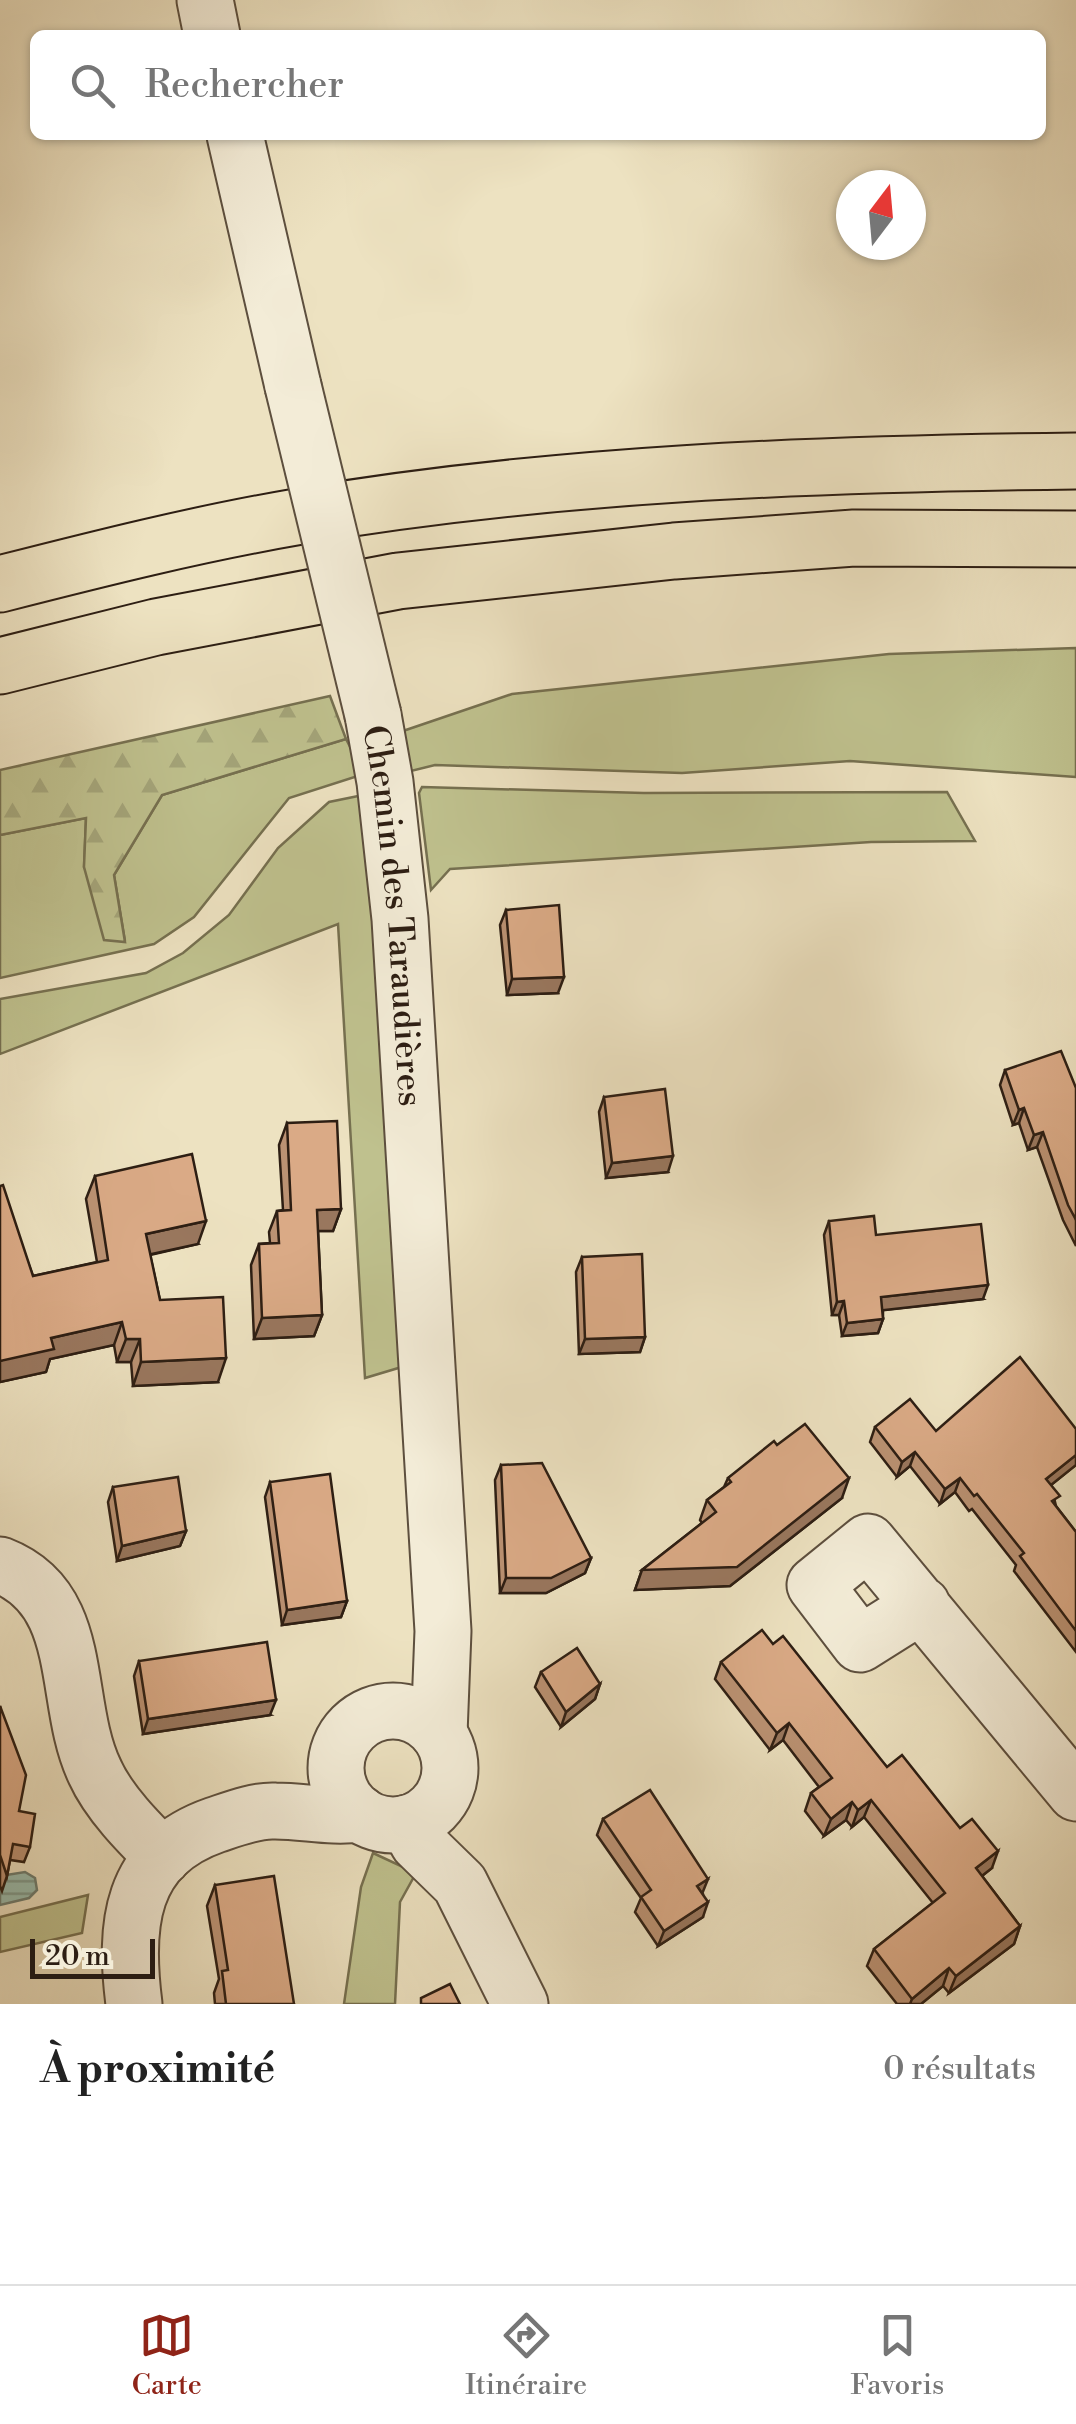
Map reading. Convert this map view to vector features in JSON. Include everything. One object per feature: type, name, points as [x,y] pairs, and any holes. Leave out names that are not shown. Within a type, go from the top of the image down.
[{"type":"highway","points":[[0,584],[296,517],[476,492],[742,468],[1076,461]]},
{"type":"highway","points":[[0,666],[156,627],[398,581],[854,538],[1076,539]]},
{"type":"street","points":[[204,0],[211,30]]},
{"type":"street","name":"Chemin des Taraudières","points":[[236,140],[385,782],[400,920],[441,1654],[427,1744],[460,1884],[520,2004]]},
{"type":"street","points":[[0,1565],[40,1588],[60,1620],[86,1752],[96,1776],[162,1856]]},
{"type":"street","points":[[922,1605],[1076,1794]]},
{"type":"street","points":[[134,2004],[130,1927],[144,1882],[162,1856],[198,1831],[272,1810],[337,1760],[357,1725],[427,1744],[432,1810],[384,1819],[331,1818],[272,1810]]},
{"type":"street","points":[[337,1760],[340,1787],[384,1819]]},
{"type":"street","name":"Chemin des Taraudières","points":[[384,1819],[418,1843],[460,1884]]},
{"type":"green space","points":[[1076,648],[1076,777],[850,761],[682,773],[435,765],[403,773],[403,731],[512,694],[889,654]]},
{"type":"green space","points":[[330,696],[346,739],[162,795],[114,875],[125,942],[104,940],[84,867],[86,818],[0,835],[0,770]]},
{"type":"green space","points":[[346,739],[364,774],[289,798],[194,917],[154,944],[0,978],[0,835],[86,818],[84,867],[125,941],[114,875],[162,795]]},
{"type":"green space","points":[[422,787],[644,793],[947,792],[975,841],[871,842],[450,869],[431,890],[419,793]]},
{"type":"green space","points":[[368,794],[405,1366],[365,1378],[338,924],[0,1054],[0,999],[146,973],[183,953],[229,915],[278,848],[329,802]]},
{"type":"green space","points":[[373,1853],[416,1873],[400,1902],[395,2004],[344,2004],[361,1887]]},
{"type":"green space","points":[[88,1895],[82,1933],[0,1952],[0,1917]]},
{"type":"shaded area","points":[[25,1872],[35,1878],[37,1890],[29,1898],[0,1905],[0,1876]]},
{"type":"building","points":[[559,905],[564,977],[512,979],[506,910]]},
{"type":"building","points":[[1061,1051],[1076,1088],[1076,1220],[1043,1132],[1034,1135],[1024,1108],[1019,1110],[1005,1070]]},
{"type":"building","points":[[665,1089],[673,1156],[612,1163],[604,1097]]},
{"type":"building","points":[[337,1121],[341,1209],[317,1210],[322,1315],[262,1318],[259,1244],[279,1243],[277,1211],[291,1210],[287,1123]]},
{"type":"building","points":[[192,1154],[206,1221],[146,1234],[160,1300],[223,1297],[226,1358],[141,1362],[140,1339],[126,1339],[122,1322],[51,1338],[54,1349],[0,1361],[0,1186],[3,1185],[33,1276],[108,1260],[95,1176]]},
{"type":"building","points":[[874,1216],[876,1235],[981,1224],[988,1285],[881,1297],[883,1319],[847,1323],[844,1301],[837,1302],[829,1221]]},
{"type":"building","points":[[642,1254],[645,1337],[585,1339],[582,1257]]},
{"type":"building","points":[[1020,1357],[1076,1429],[1076,1455],[1046,1479],[1060,1496],[1052,1501],[1076,1532],[1076,1631],[1020,1556],[1024,1553],[977,1494],[974,1496],[960,1478],[945,1489],[915,1452],[902,1462],[875,1427],[910,1399],[936,1431]]},
{"type":"building","points":[[805,1424],[849,1478],[737,1567],[642,1570],[716,1512],[707,1500],[731,1482],[728,1478],[774,1441],[777,1445]]},
{"type":"building","points":[[542,1463],[591,1558],[551,1578],[506,1578],[501,1465]]},
{"type":"building","points":[[330,1474],[347,1601],[287,1610],[270,1482]]},
{"type":"building","points":[[178,1477],[186,1531],[122,1546],[113,1487]]},
{"type":"building","points":[[762,1630],[773,1644],[783,1636],[887,1767],[902,1755],[960,1828],[972,1819],[998,1851],[976,1868],[1020,1926],[956,1976],[949,1968],[912,1999],[874,1949],[945,1893],[871,1800],[858,1810],[852,1802],[831,1819],[811,1793],[832,1778],[789,1723],[777,1733],[721,1662]]},
{"type":"building","points":[[267,1642],[276,1700],[148,1719],[139,1661]]},
{"type":"building","points":[[577,1648],[600,1684],[566,1712],[541,1672]]},
{"type":"building","points":[[0,1706],[26,1775],[19,1811],[35,1814],[30,1847],[13,1844],[7,1876],[0,1855]]},
{"type":"building","points":[[650,1790],[708,1879],[697,1886],[708,1902],[664,1931],[641,1897],[651,1890],[603,1819]]},
{"type":"building","points":[[274,1876],[294,2004],[226,2004],[222,1971],[228,1970],[215,1885]]},
{"type":"building","points":[[450,1984],[460,2004],[421,2004],[421,1998]]}]
